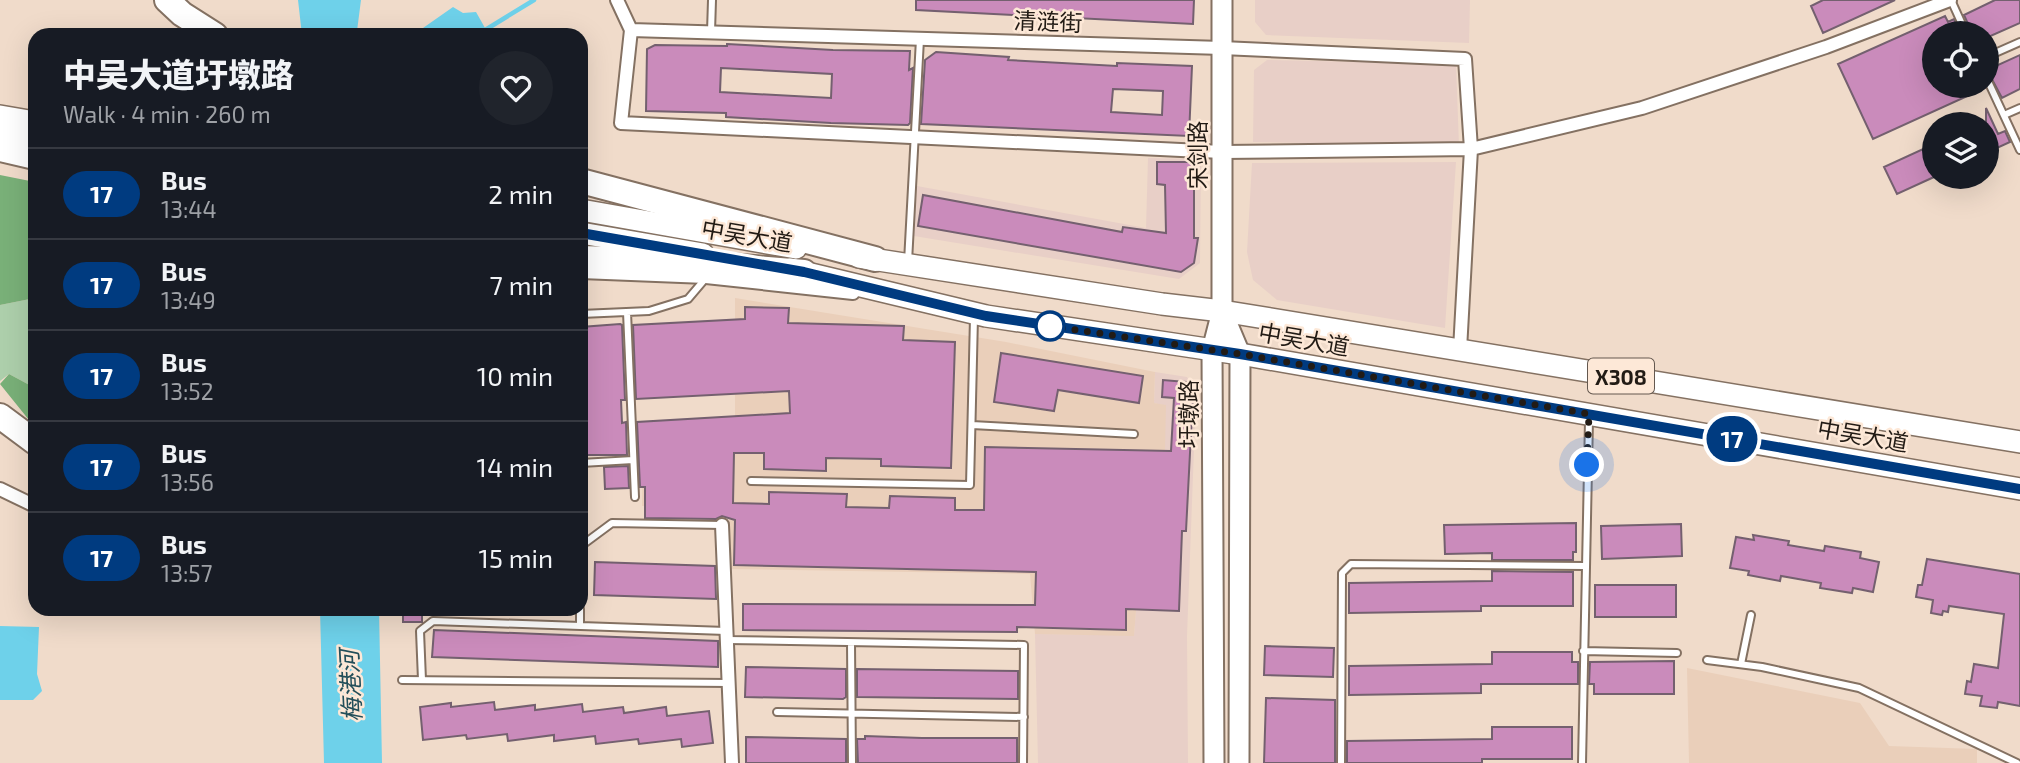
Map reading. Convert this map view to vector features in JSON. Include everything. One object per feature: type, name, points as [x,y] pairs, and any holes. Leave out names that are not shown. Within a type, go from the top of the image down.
[{"type":"highway","points":[[167,0],[182,14],[204,28]]},
{"type":"highway","points":[[0,149],[28,155]]},
{"type":"highway","points":[[588,183],[875,259]]},
{"type":"highway","points":[[588,258],[669,261],[804,272]]},
{"type":"highway","points":[[0,416],[28,437]]},
{"type":"highway","points":[[0,433],[28,453]]},
{"type":"main road","name":"宋剑路","points":[[1222,0],[1222,311]]},
{"type":"main road","points":[[0,116],[28,121]]},
{"type":"main road","points":[[0,136],[28,141]]},
{"type":"main road","name":"中吴大道","points":[[588,211],[773,244],[1222,311],[2020,442]]},
{"type":"main road","name":"中吴大道","points":[[588,234],[804,272],[974,313],[1240,354],[2020,489]]},
{"type":"main road","points":[[1222,311],[1240,354],[1239,763]]},
{"type":"main road","name":"圩墩路","points":[[1214,763],[1212,350],[1222,311]]},
{"type":"street","points":[[617,0],[631,30],[621,123],[1222,152],[1471,149],[1642,108],[1826,47],[1951,0]]},
{"type":"street","name":"清涟街","points":[[631,30],[1222,48],[1465,59],[1471,149]]},
{"type":"street","points":[[1460,350],[1471,149]]},
{"type":"street","points":[[588,272],[706,277],[916,300]]},
{"type":"street","points":[[0,489],[28,503]]},
{"type":"street","points":[[722,525],[732,763]]},
{"type":"lane","points":[[711,32],[712,0]]},
{"type":"lane","points":[[1951,0],[1961,21]]},
{"type":"lane","points":[[908,264],[920,38]]},
{"type":"lane","points":[[1999,51],[2020,42]]},
{"type":"lane","points":[[1996,98],[2020,150]]},
{"type":"lane","points":[[2004,115],[2020,108]]},
{"type":"lane","points":[[588,314],[649,311],[688,299],[706,277]]},
{"type":"lane","points":[[627,312],[635,497]]},
{"type":"lane","points":[[751,481],[970,485],[974,313]]},
{"type":"lane","points":[[1582,763],[1589,414]]},
{"type":"lane","points":[[972,425],[1134,434]]},
{"type":"lane","points":[[588,463],[634,460]]},
{"type":"lane","points":[[588,540],[612,523],[722,525]]},
{"type":"lane","points":[[1341,763],[1342,573],[1351,564],[1584,566]]},
{"type":"lane","points":[[1741,664],[1751,615]]},
{"type":"lane","points":[[580,616],[580,626]]},
{"type":"lane","points":[[422,680],[420,632],[433,621],[580,626],[851,643],[1024,645],[1023,763]]},
{"type":"lane","points":[[851,643],[852,763]]},
{"type":"lane","points":[[1583,651],[1676,653]]},
{"type":"lane","points":[[1707,660],[1741,664],[1859,688],[2017,763]]},
{"type":"lane","points":[[402,680],[729,683]]},
{"type":"lane","points":[[777,712],[1024,717]]},
{"type":"shaded area","points":[[1255,0],[1470,0],[1469,43],[1266,35],[1255,22]]},
{"type":"shaded area","points":[[1267,60],[1456,64],[1459,146],[1253,142],[1254,70]]},
{"type":"shaded area","points":[[1148,158],[1201,159],[1200,263],[1179,279],[914,236],[917,186],[1146,228]]},
{"type":"shaded area","points":[[1456,162],[1445,328],[1277,300],[1253,280],[1247,252],[1252,163]]},
{"type":"shaded area","points":[[735,298],[1006,342],[1155,372],[1154,403],[1166,405],[1164,495],[1145,496],[1134,636],[1035,634],[1030,574],[730,569],[728,508],[642,506],[643,457],[735,455]]},
{"type":"shaded area","points":[[1155,372],[1187,377],[1196,395],[1187,636],[1188,763],[1038,763],[1035,634],[1134,635],[1145,495],[1166,406],[1154,403]]},
{"type":"shaded area","points":[[1687,668],[1860,703],[1889,746],[1977,749],[1977,763],[1689,763]]},
{"type":"green space","points":[[0,175],[28,181],[28,299],[0,305]]},
{"type":"green space","points":[[28,299],[28,384],[9,374],[0,381],[0,305]]},
{"type":"green space","points":[[9,374],[28,384],[28,419],[0,384]]},
{"type":"water","points":[[298,0],[361,0],[357,28],[301,28]]},
{"type":"water","points":[[453,7],[463,13],[476,12],[485,28],[423,28]]},
{"type":"water","name":"梅港河","points":[[320,616],[379,616],[382,763],[324,763]]},
{"type":"water","points":[[0,626],[39,627],[37,674],[42,691],[33,700],[0,700]]},
{"type":"building","points":[[916,0],[1194,0],[1193,24],[916,10]]},
{"type":"building","points":[[1823,0],[1895,0],[1823,33],[1811,6]]},
{"type":"building","points":[[1995,0],[2020,0],[2020,23],[1999,32],[1999,21],[1967,21],[1964,15]]},
{"type":"building","points":[[1945,16],[1948,21],[1934,21]]},
{"type":"building","points":[[1922,26],[1922,98],[1963,98],[1932,112],[1922,112],[1922,117],[1873,139],[1838,64]]},
{"type":"building","points":[[655,45],[910,51],[909,70],[913,68],[910,123],[831,123],[726,117],[726,113],[646,111],[647,49]],"holes":[[[721,68],[832,74],[831,98],[720,92]]]},
{"type":"building","points":[[936,52],[1009,57],[1008,60],[1117,66],[1117,63],[1192,66],[1189,136],[921,124],[925,60]],"holes":[[[1113,89],[1163,91],[1162,115],[1111,112]]]},
{"type":"building","points":[[2020,55],[2020,89],[2002,98],[1999,92],[1999,65]]},
{"type":"building","points":[[2005,131],[2010,142],[1999,147],[1999,134]]},
{"type":"building","points":[[1922,150],[1922,183],[1897,194],[1884,167]]},
{"type":"building","points":[[1157,162],[1194,162],[1194,238],[1198,238],[1194,263],[1181,272],[918,226],[923,195],[1122,232],[1123,227],[1166,233],[1165,185],[1157,184]]},
{"type":"building","points":[[745,307],[789,308],[788,323],[904,326],[903,340],[955,342],[951,468],[881,466],[881,459],[826,458],[826,471],[764,469],[764,453],[734,453],[733,503],[769,504],[769,492],[847,494],[846,507],[889,508],[890,496],[955,498],[955,510],[984,510],[985,447],[1171,451],[1174,398],[1162,397],[1163,380],[1186,382],[1193,394],[1186,531],[1182,531],[1179,611],[1126,609],[1126,630],[1017,627],[1017,632],[743,630],[743,604],[1035,605],[1036,572],[734,565],[735,520],[722,516],[716,519],[645,518],[645,487],[640,487],[637,422],[790,413],[789,391],[636,399],[633,325],[745,319]]},
{"type":"building","points":[[622,325],[625,400],[621,400],[622,423],[626,422],[627,455],[588,455],[588,326]]},
{"type":"building","points":[[1001,353],[1143,376],[1139,403],[1058,390],[1054,411],[994,402]]},
{"type":"building","points":[[628,466],[629,488],[605,489],[604,467]]},
{"type":"building","points":[[1576,523],[1576,552],[1573,552],[1573,560],[1492,560],[1492,553],[1445,554],[1444,525]]},
{"type":"building","points":[[1681,524],[1682,556],[1602,559],[1601,526]]},
{"type":"building","points":[[1753,535],[1824,551],[1825,546],[1861,552],[1860,558],[1879,562],[1873,592],[1853,588],[1852,593],[1820,588],[1821,583],[1781,576],[1780,581],[1748,575],[1749,571],[1730,568],[1736,537],[1754,540]]},
{"type":"building","points":[[1927,559],[2020,574],[2020,706],[1998,702],[1997,708],[1980,706],[1982,696],[1965,694],[1967,681],[1971,682],[1974,664],[1998,668],[2004,614],[1949,606],[1948,612],[1943,611],[1942,615],[1931,613],[1933,600],[1916,597],[1918,585],[1922,585]]},
{"type":"building","points":[[595,562],[715,566],[716,599],[594,595]]},
{"type":"building","points":[[1492,571],[1573,572],[1573,606],[1481,606],[1481,611],[1349,613],[1349,583],[1492,581]]},
{"type":"building","points":[[1595,585],[1676,585],[1676,617],[1595,617]]},
{"type":"building","points":[[403,616],[422,616],[422,622],[403,622]]},
{"type":"building","points":[[434,630],[718,641],[718,667],[432,657]]},
{"type":"building","points":[[1265,646],[1334,648],[1333,677],[1264,675]]},
{"type":"building","points":[[1492,652],[1572,652],[1572,662],[1578,662],[1578,684],[1481,684],[1481,693],[1349,695],[1349,666],[1492,664]]},
{"type":"building","points":[[1674,661],[1674,694],[1594,694],[1594,684],[1589,684],[1590,662]]},
{"type":"building","points":[[746,667],[846,669],[846,697],[745,697]]},
{"type":"building","points":[[857,669],[1018,671],[1018,699],[857,697]]},
{"type":"building","points":[[1266,698],[1335,700],[1335,763],[1264,763]]},
{"type":"building","points":[[494,702],[495,710],[535,705],[535,710],[582,704],[583,712],[623,707],[624,713],[666,707],[667,716],[709,711],[713,743],[682,747],[681,739],[639,744],[638,739],[596,744],[595,736],[554,741],[554,735],[508,741],[507,734],[467,739],[466,735],[423,740],[420,707]]},
{"type":"building","points":[[1492,727],[1572,727],[1572,759],[1482,759],[1482,763],[1347,763],[1347,741],[1492,739]]},
{"type":"building","points":[[865,736],[1017,738],[1017,763],[858,763],[857,739],[865,739]]},
{"type":"building","points":[[746,737],[846,739],[846,763],[746,763]]},
{"type":"waterway","points":[[488,28],[534,0]]},
{"type":"bus line","name":"17","points":[[588,234],[804,272],[986,316],[1240,354],[2020,489]]},
{"type":"route","points":[[1050,326],[1240,354],[1589,414],[1587,465]]}]
